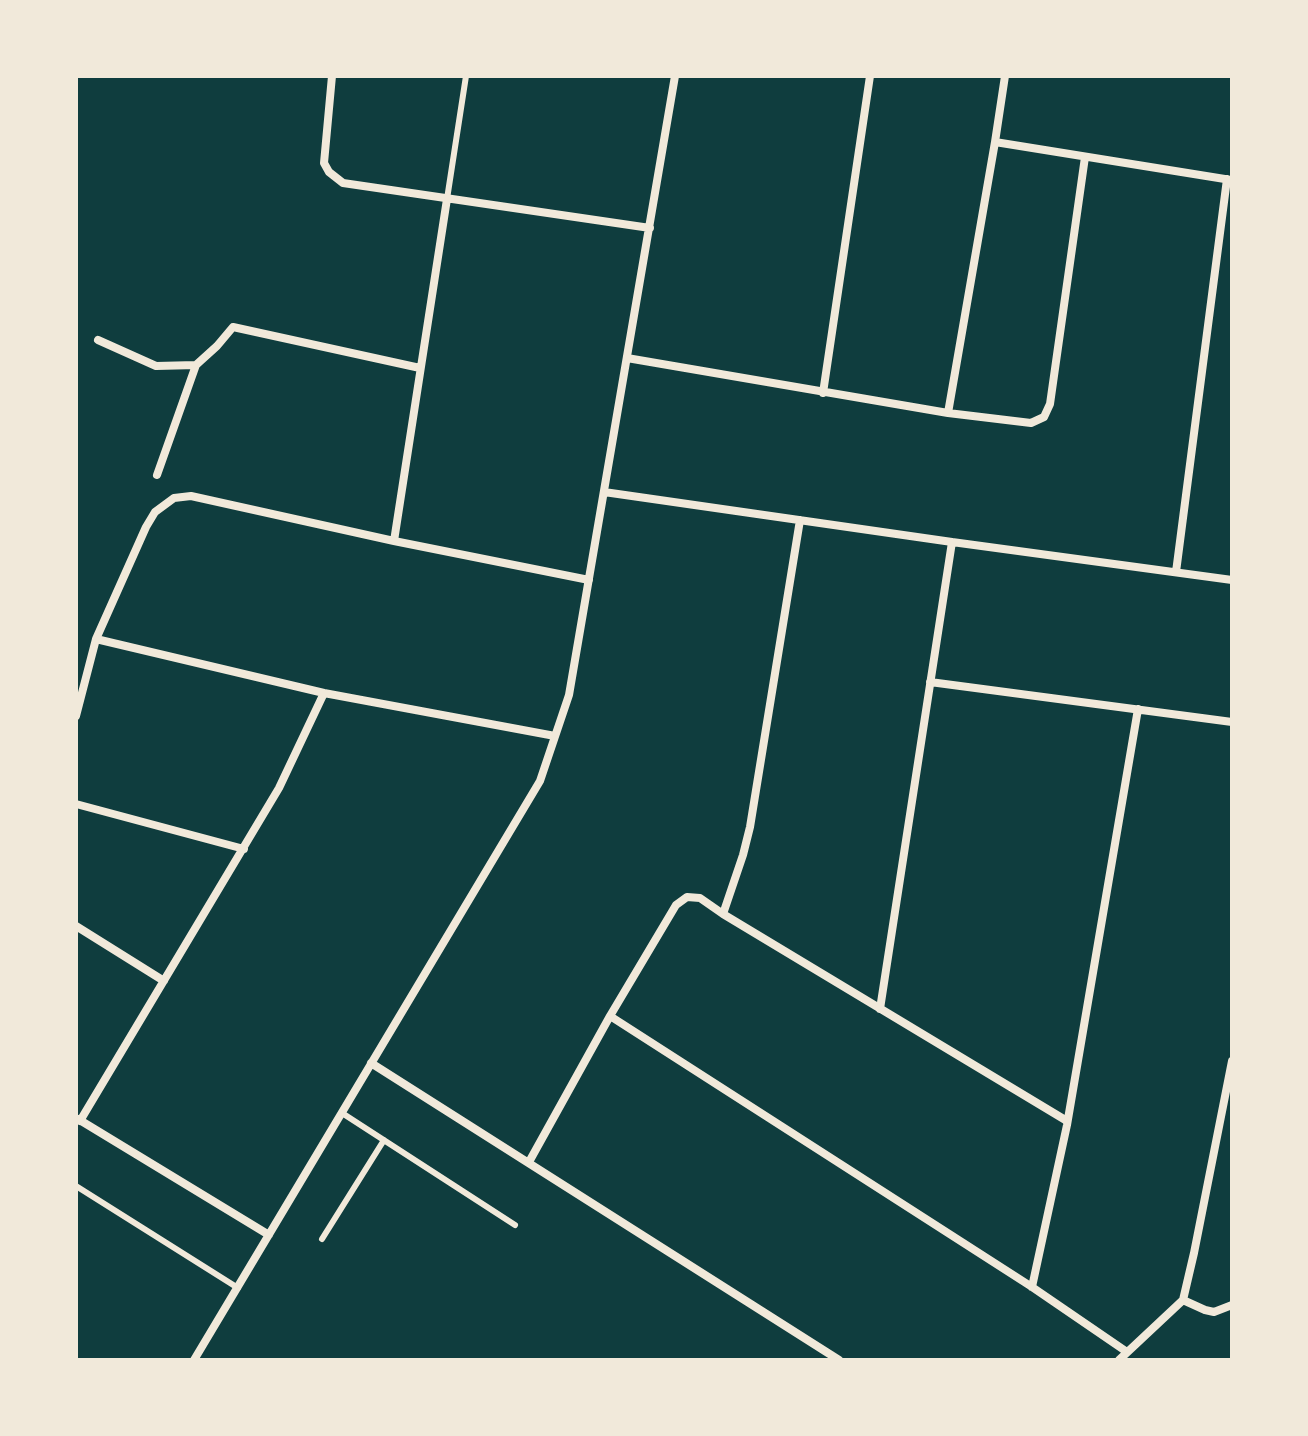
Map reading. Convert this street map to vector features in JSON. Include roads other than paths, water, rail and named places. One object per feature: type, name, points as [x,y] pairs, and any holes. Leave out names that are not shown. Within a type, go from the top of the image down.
[{"type":"street","points":[[332,76],[324,163],[329,172],[343,183],[650,228]]},
{"type":"street","points":[[194,1360],[540,781],[569,695],[675,76]]},
{"type":"street","points":[[823,393],[870,76]]},
{"type":"street","points":[[948,413],[1005,76]]},
{"type":"street","points":[[995,142],[1229,180],[1176,572]]},
{"type":"street","points":[[627,358],[823,393],[1031,423],[1044,417],[1050,404],[1085,157]]},
{"type":"street","points":[[394,541],[447,199]]},
{"type":"street","points":[[157,475],[196,365],[233,327],[420,368]]},
{"type":"street","points":[[98,340],[156,366],[196,365]]},
{"type":"street","points":[[604,492],[1232,580]]},
{"type":"street","points":[[76,716],[96,639],[146,527],[155,512],[174,498],[191,496],[589,580]]},
{"type":"street","points":[[723,914],[750,827],[800,520]]},
{"type":"street","points":[[880,1009],[952,542]]},
{"type":"street","points":[[96,639],[324,693],[555,736]]},
{"type":"street","points":[[930,682],[1232,722]]},
{"type":"street","points":[[269,1235],[78,1119],[244,849],[279,788],[324,693]]},
{"type":"street","points":[[1032,1287],[1067,1121],[1138,709]]},
{"type":"street","points":[[76,804],[244,849]]},
{"type":"street","points":[[529,1162],[676,905],[687,897],[700,898],[1067,1121]]},
{"type":"street","points":[[76,926],[164,981]]},
{"type":"street","points":[[610,1016],[1032,1287],[1127,1352]]},
{"type":"street","points":[[1119,1360],[1183,1300],[1232,1061]]},
{"type":"street","points":[[371,1063],[839,1360]]},
{"type":"street","points":[[1183,1300],[1214,1312],[1232,1305]]},
{"type":"lane","points":[[447,199],[466,76]]},
{"type":"lane","points":[[342,1113],[515,1225]]},
{"type":"lane","points":[[322,1239],[384,1140]]},
{"type":"lane","points":[[76,1186],[238,1288]]}]
